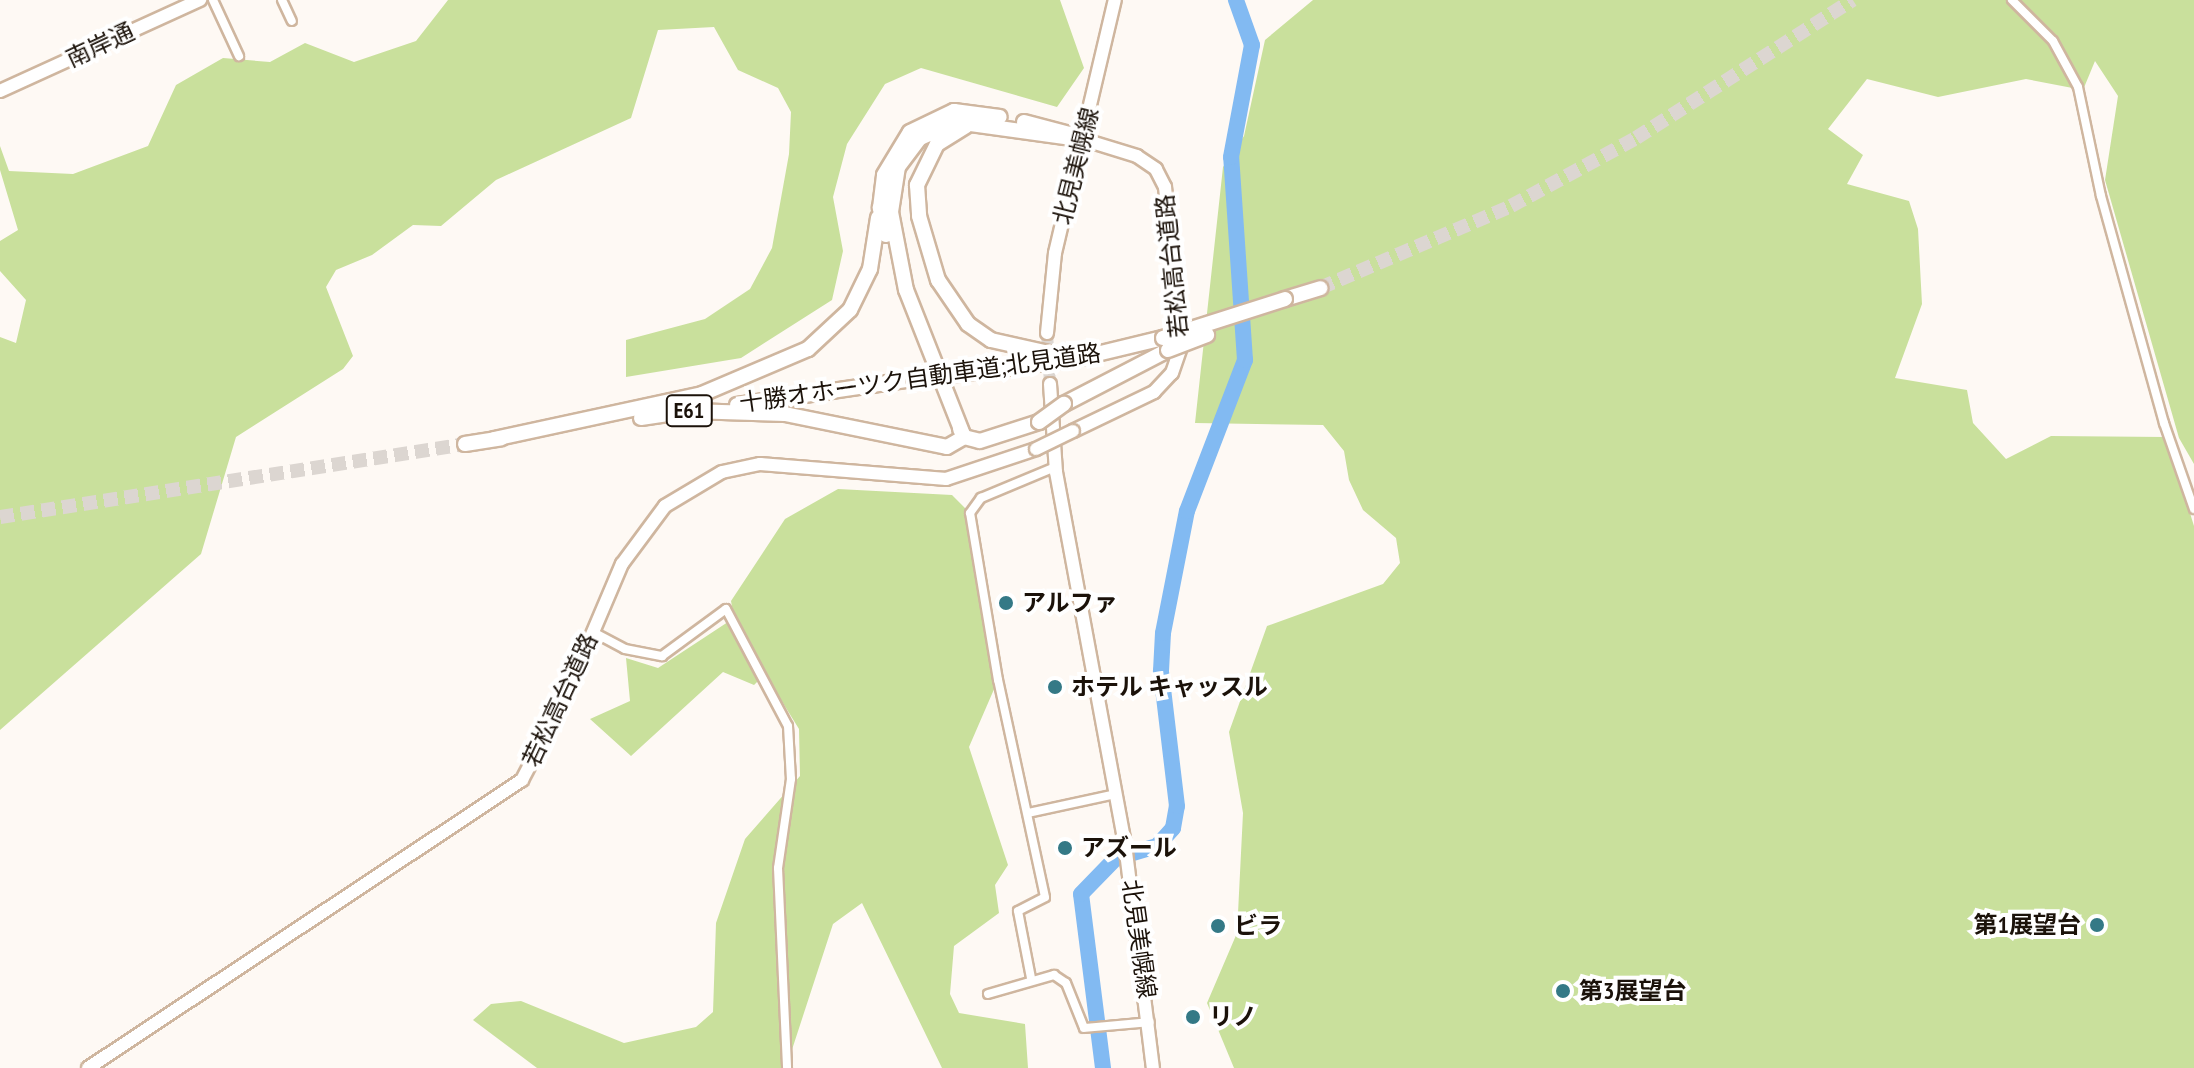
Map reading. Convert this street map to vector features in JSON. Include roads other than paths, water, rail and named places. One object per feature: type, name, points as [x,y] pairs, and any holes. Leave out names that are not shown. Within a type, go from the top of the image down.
[{"type":"highway","points":[[494,439],[702,394],[808,349],[850,310],[870,269],[891,156],[910,132],[934,117],[970,111],[1055,128],[1085,140]]},
{"type":"highway","points":[[964,437],[906,290],[891,212],[892,185],[908,149],[939,127],[974,123],[1085,140]]},
{"type":"highway","points":[[974,123],[937,144],[917,185],[919,216],[938,280],[968,324],[991,340],[1076,359]]},
{"type":"highway","points":[[880,208],[897,288],[964,437]]},
{"type":"highway","name":"十勝オホーツク自動車道;北見道路","points":[[465,444],[1166,344],[1314,290]]},
{"type":"highway","points":[[690,411],[785,414],[947,447],[964,437],[980,441],[1039,422],[1166,344]]},
{"type":"street","name":"南岸通","points":[[0,91],[200,0]]},
{"type":"street","points":[[213,0],[239,56]]},
{"type":"street","points":[[282,0],[292,21]]},
{"type":"street","name":"北見美幌線","points":[[1047,333],[1055,253],[1085,140],[1115,0]]},
{"type":"street","points":[[2012,0],[2053,41],[2078,87],[2101,196],[2164,423],[2194,509]]},
{"type":"street","name":"若松高台道路","points":[[88,1068],[522,780],[541,749],[622,564],[643,530],[665,506],[722,472],[760,464],[946,479],[1036,449],[1154,392],[1172,373],[1181,347],[1165,187],[1156,169],[1137,156],[1085,140]]},
{"type":"street","name":"北見美幌線","points":[[1050,384],[1055,467],[1125,844],[1151,1022],[1153,1068]]},
{"type":"street","points":[[1031,978],[1018,911],[1045,897],[998,680],[970,513],[981,498],[1055,467]]},
{"type":"street","points":[[593,632],[625,649],[662,656],[726,609],[788,726],[791,779],[778,868],[787,1068]]},
{"type":"street","points":[[1028,813],[1116,794]]},
{"type":"street","points":[[988,994],[1031,978],[1061,977],[1078,1023],[1092,1031],[1151,1022]]},
{"type":"waterway","points":[[1103,1068],[1081,894],[1116,858],[1157,846],[1173,828],[1177,806],[1161,671],[1163,633],[1187,511],[1245,360],[1231,157],[1252,45],[1236,0]]},
{"type":"tunnel","points":[[1320,288],[1511,206],[1636,138],[1853,0]]},
{"type":"tunnel","points":[[1047,333],[1050,384]]},
{"type":"tunnel","points":[[0,517],[465,444]]},
{"type":"place","name":"アルファ","points":[[1006,603]]},
{"type":"place","name":"ホテル キャッスル","points":[[1055,687]]},
{"type":"place","name":"アズール","points":[[1065,848]]},
{"type":"place","name":"第1展望台","points":[[2097,925]]},
{"type":"place","name":"ビラ","points":[[1218,926]]},
{"type":"place","name":"第3展望台","points":[[1563,991]]},
{"type":"place","name":"リノ","points":[[1193,1017]]}]
